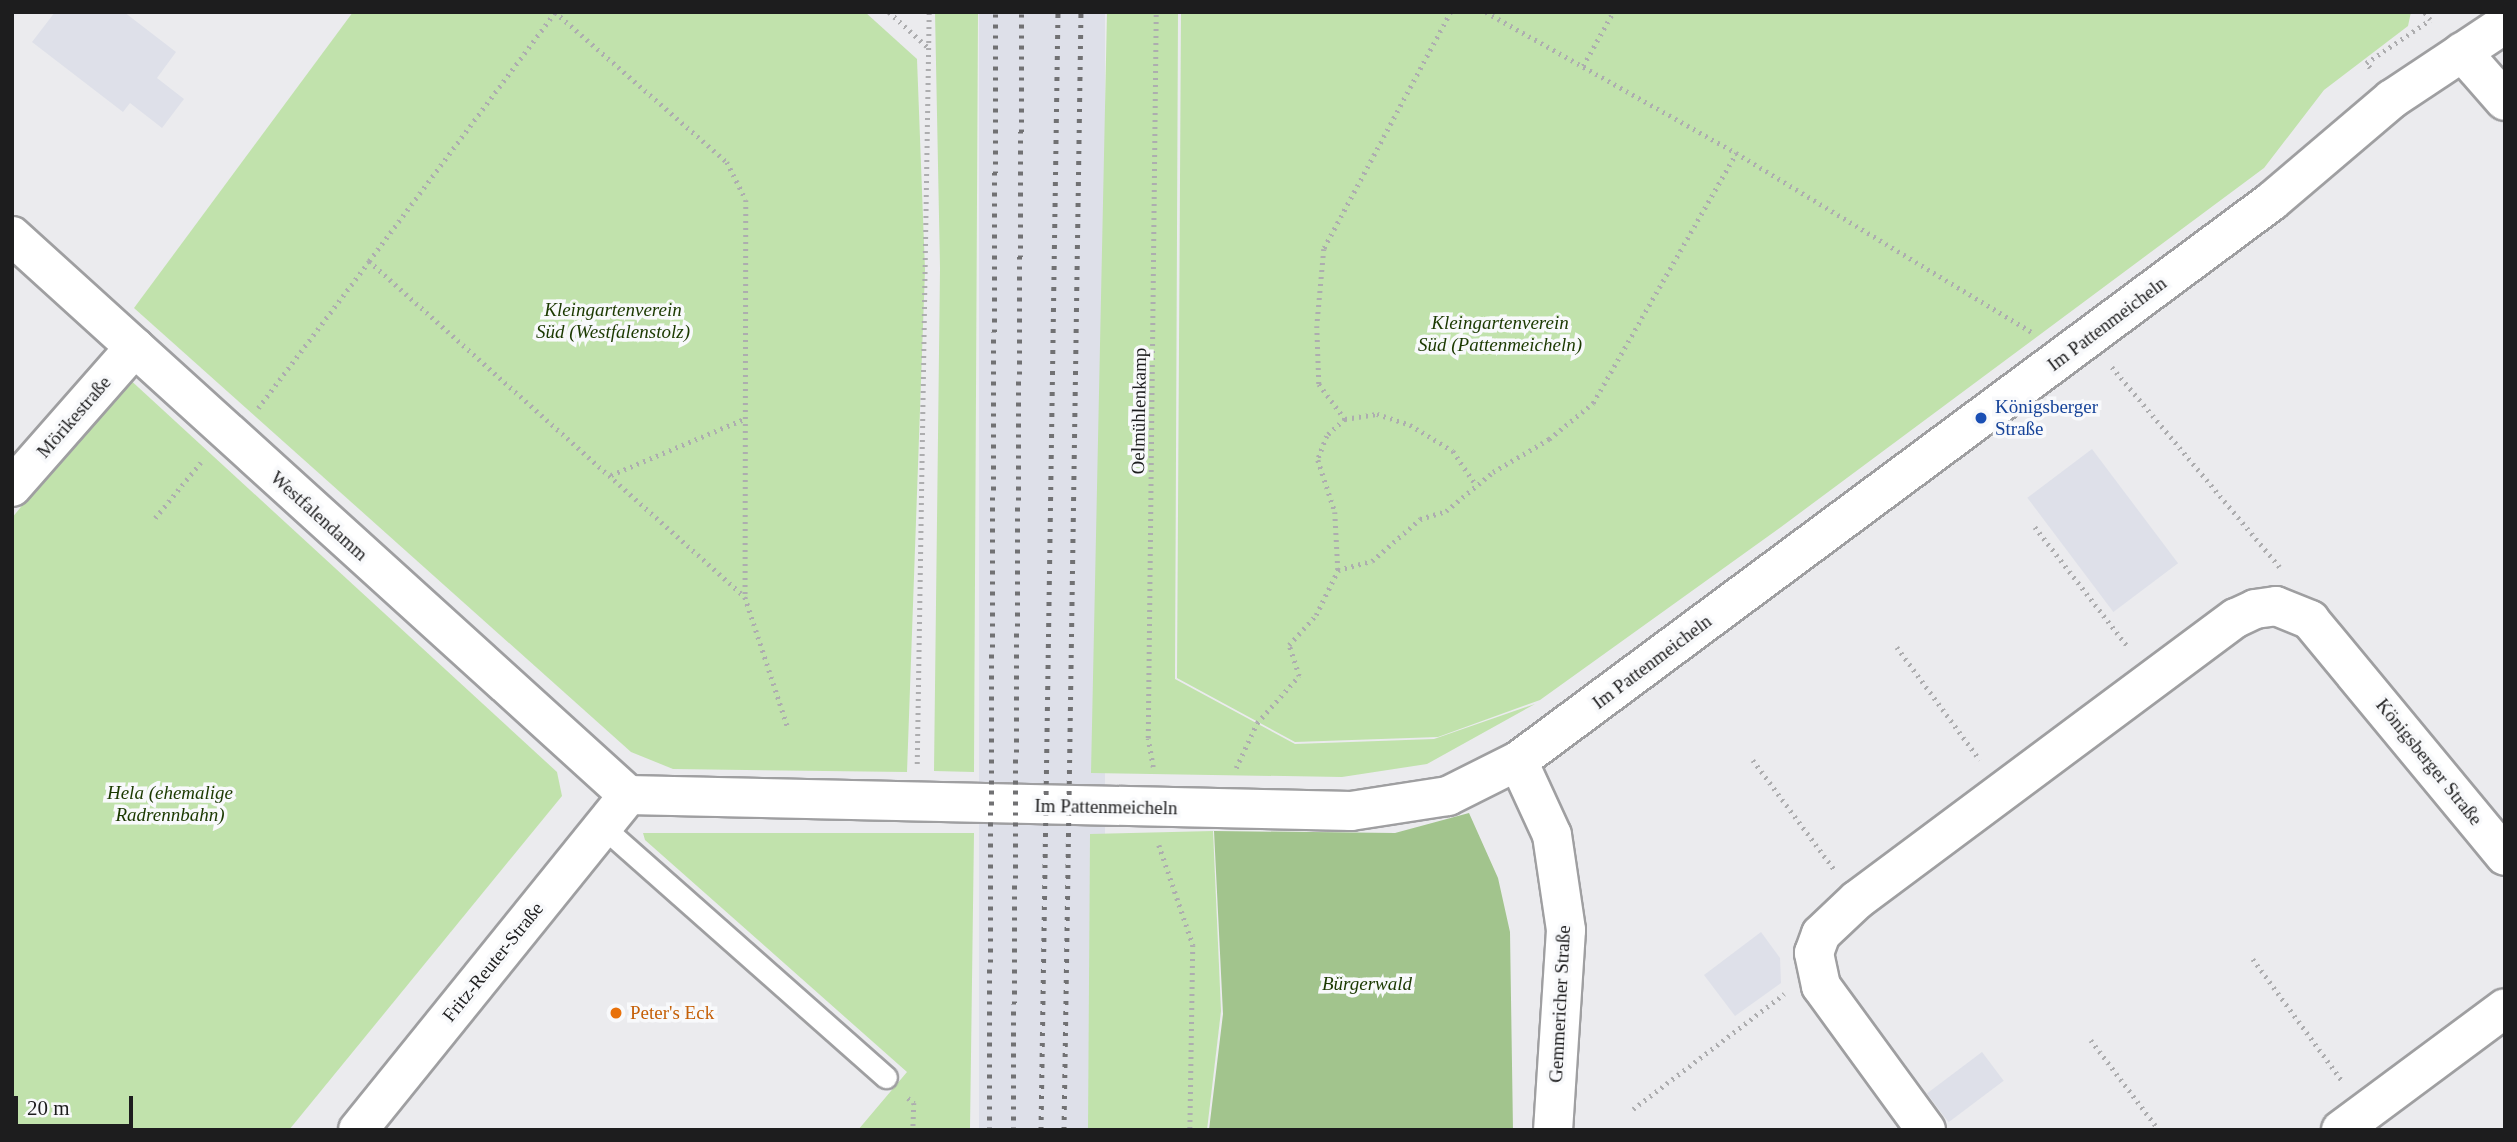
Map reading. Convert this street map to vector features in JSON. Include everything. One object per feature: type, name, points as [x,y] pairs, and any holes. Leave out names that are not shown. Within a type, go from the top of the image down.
[{"type":"street","name":"Im Pattenmeicheln","points":[[628,795],[1160,809],[1351,811],[1448,796],[1518,761],[2272,201],[2382,106],[2505,24]]},
{"type":"street","points":[[2462,52],[2505,101]]},
{"type":"street","name":"Westfalendamm","points":[[12,236],[628,795]]},
{"type":"street","name":"Mörikestraße","points":[[12,487],[135,347]]},
{"type":"street","points":[[1926,1130],[1821,986],[1815,971],[1814,953],[1821,934],[1857,900],[2236,618],[2255,609],[2294,611]]},
{"type":"street","name":"Königsberger Straße","points":[[2294,611],[2324,633],[2505,856]]},
{"type":"street","name":"Gemmericher Straße","points":[[1518,761],[1552,835],[1566,930],[1553,1130]]},
{"type":"street","name":"Fritz-Reuter-Straße","points":[[358,1130],[628,795]]},
{"type":"street","points":[[2353,1121],[2505,1008]]},
{"type":"lane","points":[[602,825],[886,1077]]},
{"type":"path","points":[[155,518],[230,435],[369,261],[555,12],[727,162],[746,200],[745,597],[788,728]]},
{"type":"path","points":[[889,12],[930,49]]},
{"type":"path","points":[[916,803],[929,12]]},
{"type":"path","name":"Oelmühlenkamp","points":[[1156,12],[1148,738],[1160,809],[1159,850],[1194,945],[1190,1130]]},
{"type":"path","points":[[1345,419],[1319,384],[1317,326],[1324,249],[1451,12]]},
{"type":"path","points":[[1486,12],[1735,153],[2021,324],[2074,350],[2285,573],[2294,611]]},
{"type":"path","points":[[1583,66],[1613,12]]},
{"type":"path","points":[[1338,570],[1372,561],[1420,519],[1446,511],[1476,485],[1549,439],[1593,403],[1735,153]]},
{"type":"path","points":[[369,261],[745,597]]},
{"type":"path","points":[[1257,723],[1300,676],[1289,645],[1316,615],[1338,570],[1335,513],[1318,460],[1327,436],[1345,419],[1377,414],[1410,425],[1453,452],[1476,485]]},
{"type":"path","points":[[611,475],[744,419]]},
{"type":"path","points":[[2035,527],[2153,679]]},
{"type":"path","points":[[1897,647],[2004,792]]},
{"type":"path","points":[[1753,761],[1857,900]]},
{"type":"path","points":[[2253,959],[2353,1121]]},
{"type":"path","points":[[1633,1109],[1815,971]]},
{"type":"path","points":[[2091,1040],[2159,1130]]},
{"type":"shaded area","points":[[55,12],[124,12],[176,52],[157,78],[184,99],[162,128],[130,103],[123,112],[32,42]]},
{"type":"shaded area","points":[[979,12],[1105,12],[1105,1130],[979,1130]]},
{"type":"shaded area","points":[[2092,449],[2178,563],[2113,612],[2027,498]]},
{"type":"shaded area","points":[[1761,932],[1780,958],[1781,983],[1735,1016],[1704,975]]},
{"type":"shaded area","points":[[1982,1052],[2004,1081],[1949,1122],[1927,1094]]},
{"type":"green space","name":"Kleingartenverein Süd (Westfalenstolz)","points":[[353,12],[865,12],[917,59],[925,270],[907,772],[673,769],[631,752],[134,308]]},
{"type":"green space","points":[[935,12],[978,12],[974,772],[934,771],[940,268]]},
{"type":"green space","points":[[1107,12],[1178,12],[1175,679],[1295,744],[1434,739],[1535,704],[1427,764],[1342,777],[1091,773]]},
{"type":"green space","name":"Kleingartenverein Süd (Pattenmeicheln)","points":[[1181,12],[2411,12],[2408,26],[2324,90],[2264,168],[1781,527],[1540,700],[1438,737],[1295,742],[1177,678]]},
{"type":"green space","name":"Hela (ehemalige Radrennbahn)","points":[[126,376],[557,772],[562,796],[289,1130],[12,1130],[12,518]]},
{"type":"green space","name":"Bürgerwald","points":[[1469,813],[1498,878],[1510,932],[1513,1130],[1209,1130],[1223,1014],[1214,831],[1395,833]]},
{"type":"green space","points":[[1213,831],[1221,1011],[1207,1130],[1088,1130],[1090,834]]},
{"type":"green space","points":[[643,833],[974,833],[970,1130],[858,1130],[907,1072],[645,840]]},
{"type":"railway","points":[[989,1130],[996,12]]},
{"type":"railway","points":[[1013,1130],[1022,12]]},
{"type":"railway","points":[[1041,1130],[1058,12]]},
{"type":"railway","points":[[1064,1130],[1081,12]]},
{"type":"place","name":"Königsberger Straße","points":[[1981,418]]},
{"type":"place","name":"Peter's Eck","points":[[616,1013]]}]
